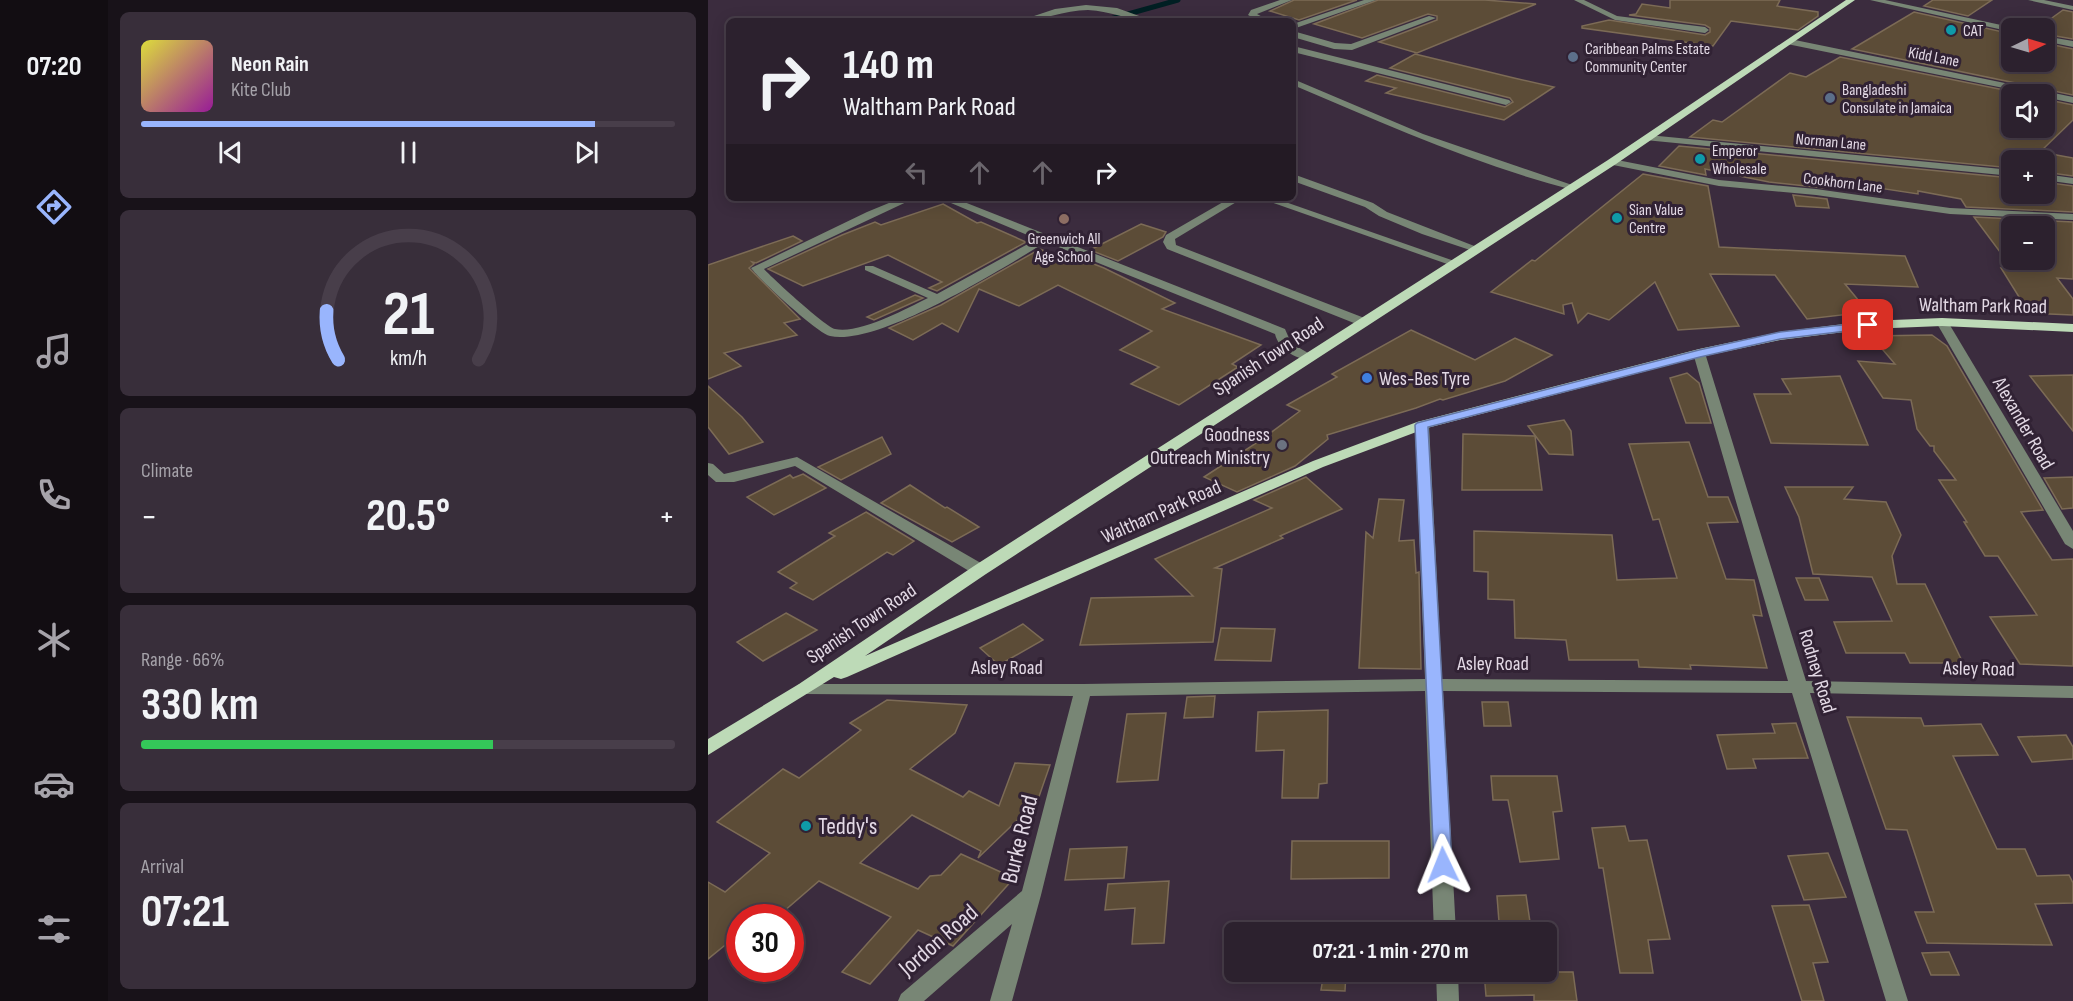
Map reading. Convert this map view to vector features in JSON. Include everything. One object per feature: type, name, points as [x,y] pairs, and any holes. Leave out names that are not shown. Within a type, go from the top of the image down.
[{"type":"main road","name":"Spanish Town Road","points":[[708,748],[805,688],[980,570],[1612,162],[1851,0]]},
{"type":"main road","name":"Waltham Park Road","points":[[805,688],[1318,464],[1422,425],[1699,353],[1816,330],[1942,322],[2073,328]]},
{"type":"street","points":[[1259,18],[1252,15],[1254,12],[1288,0]]},
{"type":"street","points":[[1296,26],[1372,0]]},
{"type":"street","points":[[1578,0],[1615,18],[1706,30]]},
{"type":"street","points":[[1874,0],[2001,28]]},
{"type":"street","points":[[2032,0],[2073,8]]},
{"type":"street","points":[[1033,18],[1061,10],[1092,7],[1122,11],[1141,18]]},
{"type":"street","points":[[1296,35],[1334,46],[1352,47],[1432,18]]},
{"type":"street","points":[[2055,40],[2073,44]]},
{"type":"street","name":"Kidd Lane","points":[[1790,42],[2073,100]]},
{"type":"street","points":[[1296,50],[1506,102]]},
{"type":"street","points":[[1296,83],[1420,136],[1506,167],[1573,187]]},
{"type":"street","name":"Norman Lane","points":[[1648,138],[2001,172]]},
{"type":"street","name":"Cookhorn Lane","points":[[1612,162],[1719,183],[1816,192],[1950,211],[2073,217]]},
{"type":"street","points":[[1296,178],[1369,205],[1383,214],[1426,232],[1476,249]]},
{"type":"street","points":[[2055,179],[2073,181]]},
{"type":"street","points":[[903,201],[757,268],[777,291],[831,333],[856,332],[881,325],[1044,239]]},
{"type":"street","points":[[951,201],[1281,332],[1281,340],[1285,346],[1308,357]]},
{"type":"street","points":[[1233,201],[1170,237],[1171,247],[1363,322]]},
{"type":"street","points":[[1273,201],[1454,263]]},
{"type":"street","points":[[869,268],[935,297]]},
{"type":"street","name":"Alexander Road","points":[[1942,322],[2073,544]]},
{"type":"street","name":"Rodney Road","points":[[1699,353],[1799,687],[1897,1001]]},
{"type":"street","points":[[1422,425],[1446,922]]},
{"type":"street","points":[[708,466],[721,479],[734,478],[797,461],[980,570]]},
{"type":"street","name":"Asley Road","points":[[805,688],[1083,690],[1435,685],[1799,687],[2073,692]]},
{"type":"street","name":"Burke Road","points":[[1001,1001],[1031,895],[1083,690]]},
{"type":"street","name":"Jordon Road","points":[[909,1001],[1031,895]]},
{"type":"street","points":[[1447,982],[1448,1001]]},
{"type":"building","points":[[1294,0],[1357,0],[1299,20],[1270,11]]},
{"type":"building","points":[[1378,0],[1485,0],[1536,4],[1417,53],[1379,42],[1437,20],[1437,16],[1428,14],[1362,38],[1314,24]]},
{"type":"building","points":[[1670,0],[1780,0],[1777,6],[1818,12],[1818,16],[1798,30],[1731,21],[1713,46],[1582,28],[1582,26],[1609,20],[1705,35],[1710,32],[1710,28],[1705,25],[1629,15],[1636,14],[1642,4],[1670,8]]},
{"type":"building","points":[[1933,0],[1992,0],[1968,16],[1924,6]]},
{"type":"building","points":[[2063,10],[2073,12],[2073,39],[2055,36],[2055,18],[2052,18]]},
{"type":"building","points":[[1914,12],[2001,32],[2001,72],[2055,72],[2055,45],[2073,49],[2073,95],[2055,91],[2055,84],[2020,84],[1852,49]]},
{"type":"building","points":[[1415,54],[1554,87],[1504,120],[1386,93],[1396,88],[1366,81],[1377,75],[1505,107],[1513,102],[1510,98],[1390,68]]},
{"type":"building","points":[[1840,57],[2001,89],[2001,138],[2054,138],[2042,150],[2001,150],[2001,167],[1690,137],[1713,120],[1722,122],[1790,73],[1806,77]]},
{"type":"building","points":[[2055,101],[2073,105],[2073,120],[2055,137]]},
{"type":"building","points":[[1679,146],[2001,177],[2001,204],[2055,204],[2055,184],[2073,186],[2073,212],[1966,207],[1961,199],[1918,191],[1918,194],[1866,186],[1866,191],[1825,188],[1769,182],[1705,169],[1706,175],[1659,166]]},
{"type":"building","points":[[2055,155],[2073,158],[2073,176],[2055,174]]},
{"type":"building","points":[[1643,174],[1708,186],[1719,247],[1905,256],[1918,287],[1845,284],[1868,312],[1807,319],[1775,275],[1710,274],[1739,326],[1678,330],[1655,282],[1609,320],[1588,313],[1578,323],[1572,303],[1563,305],[1564,314],[1491,292],[1532,260],[1535,261]]},
{"type":"building","points":[[1793,195],[1827,199],[1829,208],[1796,206]]},
{"type":"building","points":[[943,204],[977,223],[981,222],[1026,242],[937,291],[929,288],[942,282],[888,255],[803,286],[768,269],[875,222],[881,225]]},
{"type":"building","points":[[1974,217],[2001,218],[2001,253]]},
{"type":"building","points":[[2055,221],[2073,222],[2073,279],[2057,278],[2073,299],[2073,315],[2029,313],[2002,270],[2055,270]]},
{"type":"building","points":[[1141,224],[1166,232],[1163,237],[1118,261],[1090,250]]},
{"type":"building","points":[[793,236],[802,241],[756,263],[752,262],[754,264],[749,268],[800,319],[784,323],[797,335],[724,353],[741,366],[708,379],[708,265]]},
{"type":"building","points":[[1040,249],[1067,261],[1076,257],[1104,268],[1175,303],[1162,309],[1261,345],[1232,364],[1238,367],[1179,405],[1131,384],[1159,367],[1120,350],[1152,331],[1058,285],[1019,306],[979,289],[958,332],[942,323],[913,340],[889,328],[941,305]]},
{"type":"building","points":[[915,295],[923,298],[874,320],[867,317]]},
{"type":"building","points":[[1411,330],[1475,360],[1515,338],[1552,355],[1505,381],[1327,435],[1328,439],[1295,466],[1237,492],[1204,477],[1261,440],[1300,411],[1287,405],[1337,377],[1332,374]]},
{"type":"building","points":[[1932,335],[1947,346],[2043,510],[2021,512],[2052,560],[2073,559],[2073,666],[2020,664],[1990,617],[2037,615],[1998,556],[1985,556],[1964,522],[1967,522],[1939,480],[1956,480],[1934,451],[1934,446],[1930,446],[1917,429],[1911,400],[1883,398],[1858,361],[1895,364],[1871,336]]},
{"type":"building","points":[[1687,373],[1699,383],[1711,423],[1686,423],[1670,378]]},
{"type":"building","points":[[2073,375],[2073,431],[2030,376]]},
{"type":"building","points":[[1840,376],[1868,445],[1771,443],[1754,394],[1791,394],[1782,379]]},
{"type":"building","points":[[708,386],[742,417],[763,442],[729,454],[708,427]]},
{"type":"building","points":[[1564,420],[1571,431],[1573,455],[1549,454],[1528,426]]},
{"type":"building","points":[[1463,434],[1535,436],[1542,490],[1462,490]]},
{"type":"building","points":[[882,437],[891,454],[841,480],[818,467]]},
{"type":"building","points":[[1689,442],[1708,497],[1728,497],[1738,522],[1707,523],[1726,579],[1754,580],[1762,616],[1753,615],[1767,668],[1690,665],[1691,669],[1639,667],[1638,660],[1569,660],[1566,640],[1515,638],[1514,600],[1488,599],[1488,572],[1474,571],[1474,531],[1612,535],[1617,580],[1677,578],[1659,519],[1653,520],[1629,444]]},
{"type":"building","points":[[803,474],[826,488],[774,515],[747,497],[790,475],[793,478]]},
{"type":"building","points":[[1306,477],[1342,509],[1215,568],[1222,569],[1213,642],[1080,645],[1091,598],[1193,596],[1155,559],[1272,508],[1254,500]]},
{"type":"building","points":[[2073,477],[2073,508],[2062,509],[2044,478]]},
{"type":"building","points":[[910,485],[979,527],[952,542],[881,503]]},
{"type":"building","points":[[1785,487],[1853,487],[1844,499],[1886,502],[1901,535],[1892,556],[1897,584],[1925,584],[1963,663],[1910,663],[1905,653],[1846,653],[1834,622],[1892,621],[1872,577],[1813,574],[1799,517]]},
{"type":"building","points":[[1379,499],[1404,500],[1399,541],[1414,540],[1416,573],[1419,572],[1421,669],[1359,668],[1366,532],[1373,538]]},
{"type":"building","points":[[866,512],[914,541],[893,555],[887,552],[813,600],[790,588],[797,583],[778,572],[835,536],[829,533]]},
{"type":"building","points":[[1796,578],[1819,578],[1828,600],[1805,600]]},
{"type":"building","points":[[786,613],[817,630],[763,661],[737,642]]},
{"type":"building","points":[[1023,624],[1043,640],[999,665],[980,648]]},
{"type":"building","points":[[1221,628],[1275,629],[1271,661],[1215,660]]},
{"type":"building","points":[[1215,696],[1213,717],[1184,718],[1187,697]]},
{"type":"building","points":[[887,700],[967,705],[955,733],[910,769],[963,797],[969,791],[999,806],[1015,763],[1050,765],[1035,808],[1030,808],[978,858],[981,851],[912,815],[860,863],[918,889],[930,876],[941,875],[961,854],[1014,878],[953,946],[918,930],[870,984],[842,972],[891,917],[819,881],[792,904],[726,904],[726,944],[708,959],[708,882],[725,892],[770,853],[717,822],[783,769],[799,778],[861,730],[850,723]]},
{"type":"building","points":[[1482,702],[1508,702],[1511,726],[1484,726]]},
{"type":"building","points":[[1328,710],[1327,783],[1319,784],[1318,798],[1282,798],[1284,750],[1256,751],[1258,712]]},
{"type":"building","points":[[1166,713],[1158,780],[1117,782],[1127,714]]},
{"type":"building","points":[[1847,717],[1921,718],[1924,726],[1981,724],[1998,755],[1953,756],[1997,849],[2025,849],[2037,876],[2069,875],[2073,883],[2073,903],[2035,904],[2052,945],[1927,943],[1915,912],[1934,912],[1907,830],[1886,829]]},
{"type":"building","points":[[1796,723],[1808,758],[1753,759],[1756,768],[1727,769],[1717,735],[1775,733],[1772,724]]},
{"type":"building","points":[[2066,735],[2073,747],[2073,759],[2032,762],[2018,737]]},
{"type":"building","points":[[1491,776],[1557,776],[1562,811],[1553,812],[1559,859],[1520,862],[1508,800],[1493,800]]},
{"type":"building","points":[[1625,826],[1629,841],[1647,840],[1670,939],[1648,940],[1653,973],[1620,973],[1603,868],[1599,868],[1592,828]]},
{"type":"building","points":[[1292,841],[1389,841],[1389,878],[1291,879]]},
{"type":"building","points":[[1127,847],[1124,878],[1065,880],[1070,849]]},
{"type":"building","points":[[1828,853],[1846,897],[1804,900],[1788,856]]},
{"type":"building","points":[[1169,881],[1164,943],[1132,944],[1135,908],[1105,910],[1108,884]]},
{"type":"building","points":[[1526,895],[1530,922],[1499,922],[1497,896]]},
{"type":"building","points":[[1809,905],[1828,962],[1813,963],[1824,1001],[1802,1001],[1772,906]]},
{"type":"building","points":[[1949,952],[1959,975],[1931,975],[1922,953]]},
{"type":"building","points":[[1557,972],[1573,972],[1577,1001],[1534,1001],[1534,995],[1486,996],[1485,982],[1557,982]]},
{"type":"building","points":[[1322,982],[1345,982],[1345,991],[1321,990]]},
{"type":"waterway","points":[[1114,18],[1178,0]]},
{"type":"place","name":"CAT","points":[[1951,30]]},
{"type":"place","name":"Caribbean Palms Estate Community Center","points":[[1573,57]]},
{"type":"place","name":"Bangladeshi Consulate in Jamaica","points":[[1830,98]]},
{"type":"place","name":"Emperor Wholesale","points":[[1700,159]]},
{"type":"place","name":"Sian Value Centre","points":[[1617,218]]},
{"type":"place","name":"Greenwich All Age School","points":[[1064,219]]},
{"type":"place","name":"Wes-Bes Tyre","points":[[1367,378]]},
{"type":"place","name":"Goodness Outreach Ministry","points":[[1282,445]]},
{"type":"place","name":"Teddy's","points":[[806,826]]},
{"type":"route","points":[[1443,865],[1422,425],[1699,353],[1816,330],[1868,325]]}]
